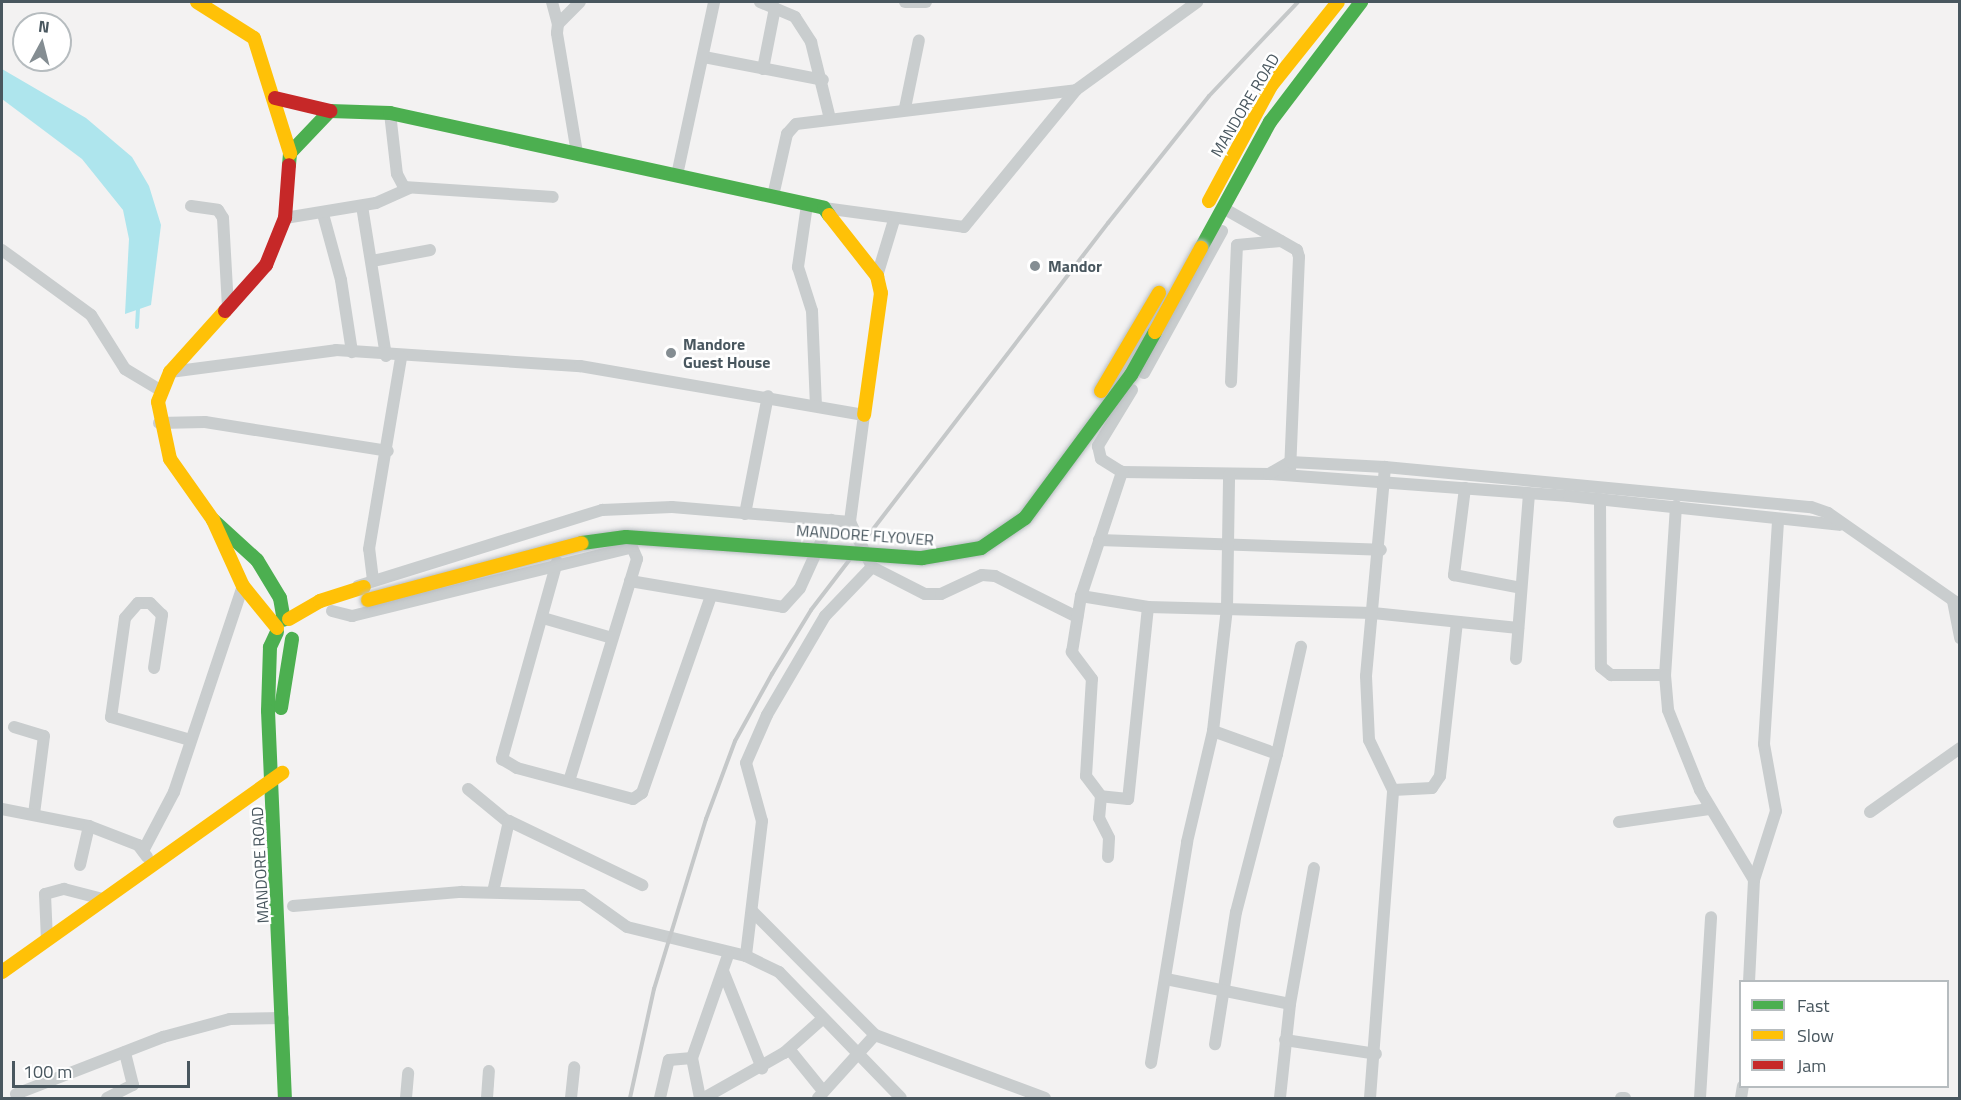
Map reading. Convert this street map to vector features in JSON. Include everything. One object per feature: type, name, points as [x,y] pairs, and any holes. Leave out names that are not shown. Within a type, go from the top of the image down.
[{"type":"main road","points":[[197,2],[250,32],[275,98],[290,153],[285,218],[262,271],[170,372],[160,390],[159,423],[170,459],[213,520],[243,586],[286,628]]},
{"type":"main road","name":"MANDORE ROAD","points":[[1209,201],[1271,86],[1338,2]]},
{"type":"main road","name":"MANDORE FLYOVER","points":[[286,628],[332,611],[368,589],[578,544],[626,537],[922,558],[981,548],[1025,518],[1131,375],[1201,248],[1227,211],[1302,72],[1361,2]]},
{"type":"main road","points":[[275,98],[330,111],[390,113],[824,208],[877,276],[879,314],[864,415]]},
{"type":"main road","points":[[290,153],[330,111]]},
{"type":"main road","name":"MANDORE FLYOVER","points":[[286,628],[320,601],[625,522],[929,543],[970,538],[1011,510],[1115,371],[1209,201]]},
{"type":"main road","points":[[213,520],[256,560],[280,598],[286,628]]},
{"type":"main road","name":"MANDORE ROAD","points":[[285,1098],[278,774],[286,628]]},
{"type":"main road","points":[[2,971],[278,774]]},
{"type":"main road","points":[[2,986],[279,790]]},
{"type":"main road","name":"MANDORE ROAD","points":[[279,790],[294,912]]},
{"type":"main road","points":[[300,1052],[300,1098]]},
{"type":"street","points":[[552,2],[558,24],[577,153]]},
{"type":"street","points":[[558,24],[580,2]]},
{"type":"street","points":[[677,175],[714,2]]},
{"type":"street","points":[[760,2],[795,17],[823,80],[830,119]]},
{"type":"street","points":[[905,2],[926,2]]},
{"type":"street","points":[[824,208],[894,220],[964,227],[1076,90],[1197,2]]},
{"type":"street","points":[[763,69],[775,8]]},
{"type":"street","points":[[905,108],[919,40]]},
{"type":"street","points":[[704,57],[823,80]]},
{"type":"street","points":[[773,196],[787,134],[796,124],[830,119],[877,117],[905,108],[1076,90]]},
{"type":"street","points":[[390,113],[397,174],[410,188]]},
{"type":"street","points":[[285,218],[323,214],[362,206],[410,188],[553,197]]},
{"type":"street","points":[[807,204],[798,267],[812,311],[816,405]]},
{"type":"street","points":[[191,206],[218,210],[223,218],[228,308]]},
{"type":"street","points":[[362,206],[386,356]]},
{"type":"street","points":[[1291,476],[1300,263],[1297,250],[1227,211],[1173,328],[1098,446],[1101,459],[1122,472],[1269,474],[1384,485],[1466,488],[1676,506],[1839,525]]},
{"type":"street","points":[[323,214],[341,280],[351,352]]},
{"type":"street","points":[[877,276],[894,220]]},
{"type":"street","points":[[1231,382],[1238,245],[1281,241]]},
{"type":"street","points":[[2,250],[91,315],[125,369],[160,390]]},
{"type":"street","points":[[372,261],[429,250]]},
{"type":"street","points":[[170,372],[351,352],[401,357],[580,366],[768,396],[864,415],[850,522],[872,567],[925,594],[941,594],[982,575],[995,576],[1077,617]]},
{"type":"street","points":[[401,357],[388,452],[369,549],[368,589],[602,510],[672,507],[850,522]]},
{"type":"street","points":[[745,514],[768,396]]},
{"type":"street","points":[[159,423],[205,422],[388,452]]},
{"type":"street","points":[[1269,474],[1290,462],[1385,467],[1811,507],[1828,513],[1839,525],[1956,603],[1959,638]]},
{"type":"street","points":[[1370,1097],[1376,1054],[1392,790],[1369,740],[1366,676],[1381,550],[1385,467]]},
{"type":"street","points":[[1108,857],[1109,838],[1099,818],[1101,796],[1086,776],[1092,679],[1072,652],[1081,596],[1122,472]]},
{"type":"street","points":[[1151,1063],[1186,842],[1213,731],[1227,608],[1230,543],[1228,475]]},
{"type":"street","points":[[1466,488],[1454,575],[1521,588]]},
{"type":"street","points":[[1516,659],[1529,494]]},
{"type":"street","points":[[1600,499],[1601,667],[1611,675],[1665,675]]},
{"type":"street","points":[[1676,506],[1665,675],[1673,731],[1709,809],[1754,880]]},
{"type":"street","points":[[1749,980],[1754,880],[1776,811],[1764,744],[1778,519]]},
{"type":"street","points":[[630,581],[783,607],[800,588],[831,520]]},
{"type":"street","points":[[1099,540],[1381,550]]},
{"type":"street","points":[[332,611],[352,616],[557,562],[632,547],[637,559],[569,781]]},
{"type":"street","points":[[557,562],[543,618],[501,752],[517,768],[639,797],[711,596]]},
{"type":"street","points":[[746,952],[754,918],[762,821],[746,763],[767,715],[825,616],[872,567]]},
{"type":"street","points":[[142,851],[174,792],[243,586]]},
{"type":"street","points":[[1081,596],[1148,607],[1373,614],[1518,628]]},
{"type":"street","points":[[154,668],[162,615],[150,603],[138,603],[124,618],[111,717],[190,740]]},
{"type":"street","points":[[1101,796],[1128,799],[1148,607]]},
{"type":"street","points":[[543,618],[612,638]]},
{"type":"street","points":[[1392,790],[1432,788],[1440,776],[1457,622]]},
{"type":"street","points":[[1215,1044],[1236,912],[1277,754],[1301,647]]},
{"type":"street","points":[[14,727],[44,736],[34,814]]},
{"type":"street","points":[[1213,731],[1277,754]]},
{"type":"street","points":[[1870,812],[1959,748]]},
{"type":"street","points":[[468,789],[507,824],[642,885]]},
{"type":"street","points":[[2,809],[89,826],[142,851],[151,863]]},
{"type":"street","points":[[1619,822],[1709,809]]},
{"type":"street","points":[[493,892],[507,824]]},
{"type":"street","points":[[80,865],[89,826]]},
{"type":"street","points":[[1280,1098],[1290,1004],[1314,868]]},
{"type":"street","points":[[47,940],[45,894],[64,889],[103,899]]},
{"type":"street","points":[[294,912],[493,892],[582,896],[627,927],[728,956],[746,952],[779,972],[820,1021],[860,1055],[901,1098]]},
{"type":"street","points":[[1700,1097],[1704,1061],[1711,916]]},
{"type":"street","points":[[754,918],[875,1035],[1045,1098]]},
{"type":"street","points":[[728,956],[692,1058],[702,1098],[762,1068],[789,1049],[820,1021]]},
{"type":"street","points":[[723,971],[762,1068]]},
{"type":"street","points":[[1166,979],[1290,1004]]},
{"type":"street","points":[[16,1094],[125,1052],[230,1019],[284,1018]]},
{"type":"street","points":[[789,1049],[821,1095],[860,1055],[875,1035]]},
{"type":"street","points":[[1285,1040],[1376,1054]]},
{"type":"street","points":[[107,1098],[133,1085],[125,1052]]},
{"type":"street","points":[[660,1098],[669,1060],[692,1058]]},
{"type":"street","points":[[571,1098],[574,1067]]},
{"type":"street","points":[[487,1098],[489,1071]]},
{"type":"street","points":[[406,1098],[408,1073]]},
{"type":"water","points":[[2,69],[86,118],[132,157],[149,186],[161,225],[151,305],[125,314],[129,239],[123,210],[82,159],[2,99]]},
{"type":"waterway","points":[[137,327],[138,307]]},
{"type":"railway","points":[[630,1098],[654,989],[706,819],[735,741],[811,610],[1108,223],[1209,96],[1298,2]]},
{"type":"traffic: fast","points":[[1201,248],[1270,122],[1361,2]]},
{"type":"traffic: fast","points":[[289,165],[290,153],[330,111],[390,113],[824,208],[829,215]]},
{"type":"traffic: fast","points":[[582,543],[626,537],[922,558],[981,548],[1025,518],[1131,375],[1155,332]]},
{"type":"traffic: fast","points":[[213,520],[257,560],[280,598],[284,620]]},
{"type":"traffic: fast","points":[[277,632],[270,647],[268,711],[285,1098]]},
{"type":"traffic: fast","points":[[281,708],[292,639]]},
{"type":"traffic: slow","points":[[197,2],[254,38],[290,153]]},
{"type":"traffic: slow","points":[[1209,201],[1271,86],[1338,2]]},
{"type":"traffic: slow","points":[[829,215],[877,276],[881,293],[864,415]]},
{"type":"traffic: slow","points":[[1155,332],[1201,248]]},
{"type":"traffic: slow","points":[[1101,391],[1159,293]]},
{"type":"traffic: slow","points":[[225,311],[170,372],[158,402],[170,459],[213,520],[243,586],[277,628]]},
{"type":"traffic: slow","points":[[368,600],[582,543]]},
{"type":"traffic: slow","points":[[289,619],[320,601],[364,587]]},
{"type":"traffic: slow","points":[[2,972],[282,773]]},
{"type":"traffic: jam","points":[[275,98],[330,111]]},
{"type":"traffic: jam","points":[[225,311],[266,265],[285,218],[289,165]]},
{"type":"place","name":"Mandor","points":[[1035,266]]},
{"type":"place","name":"Mandore Guest House","points":[[671,353]]}]
